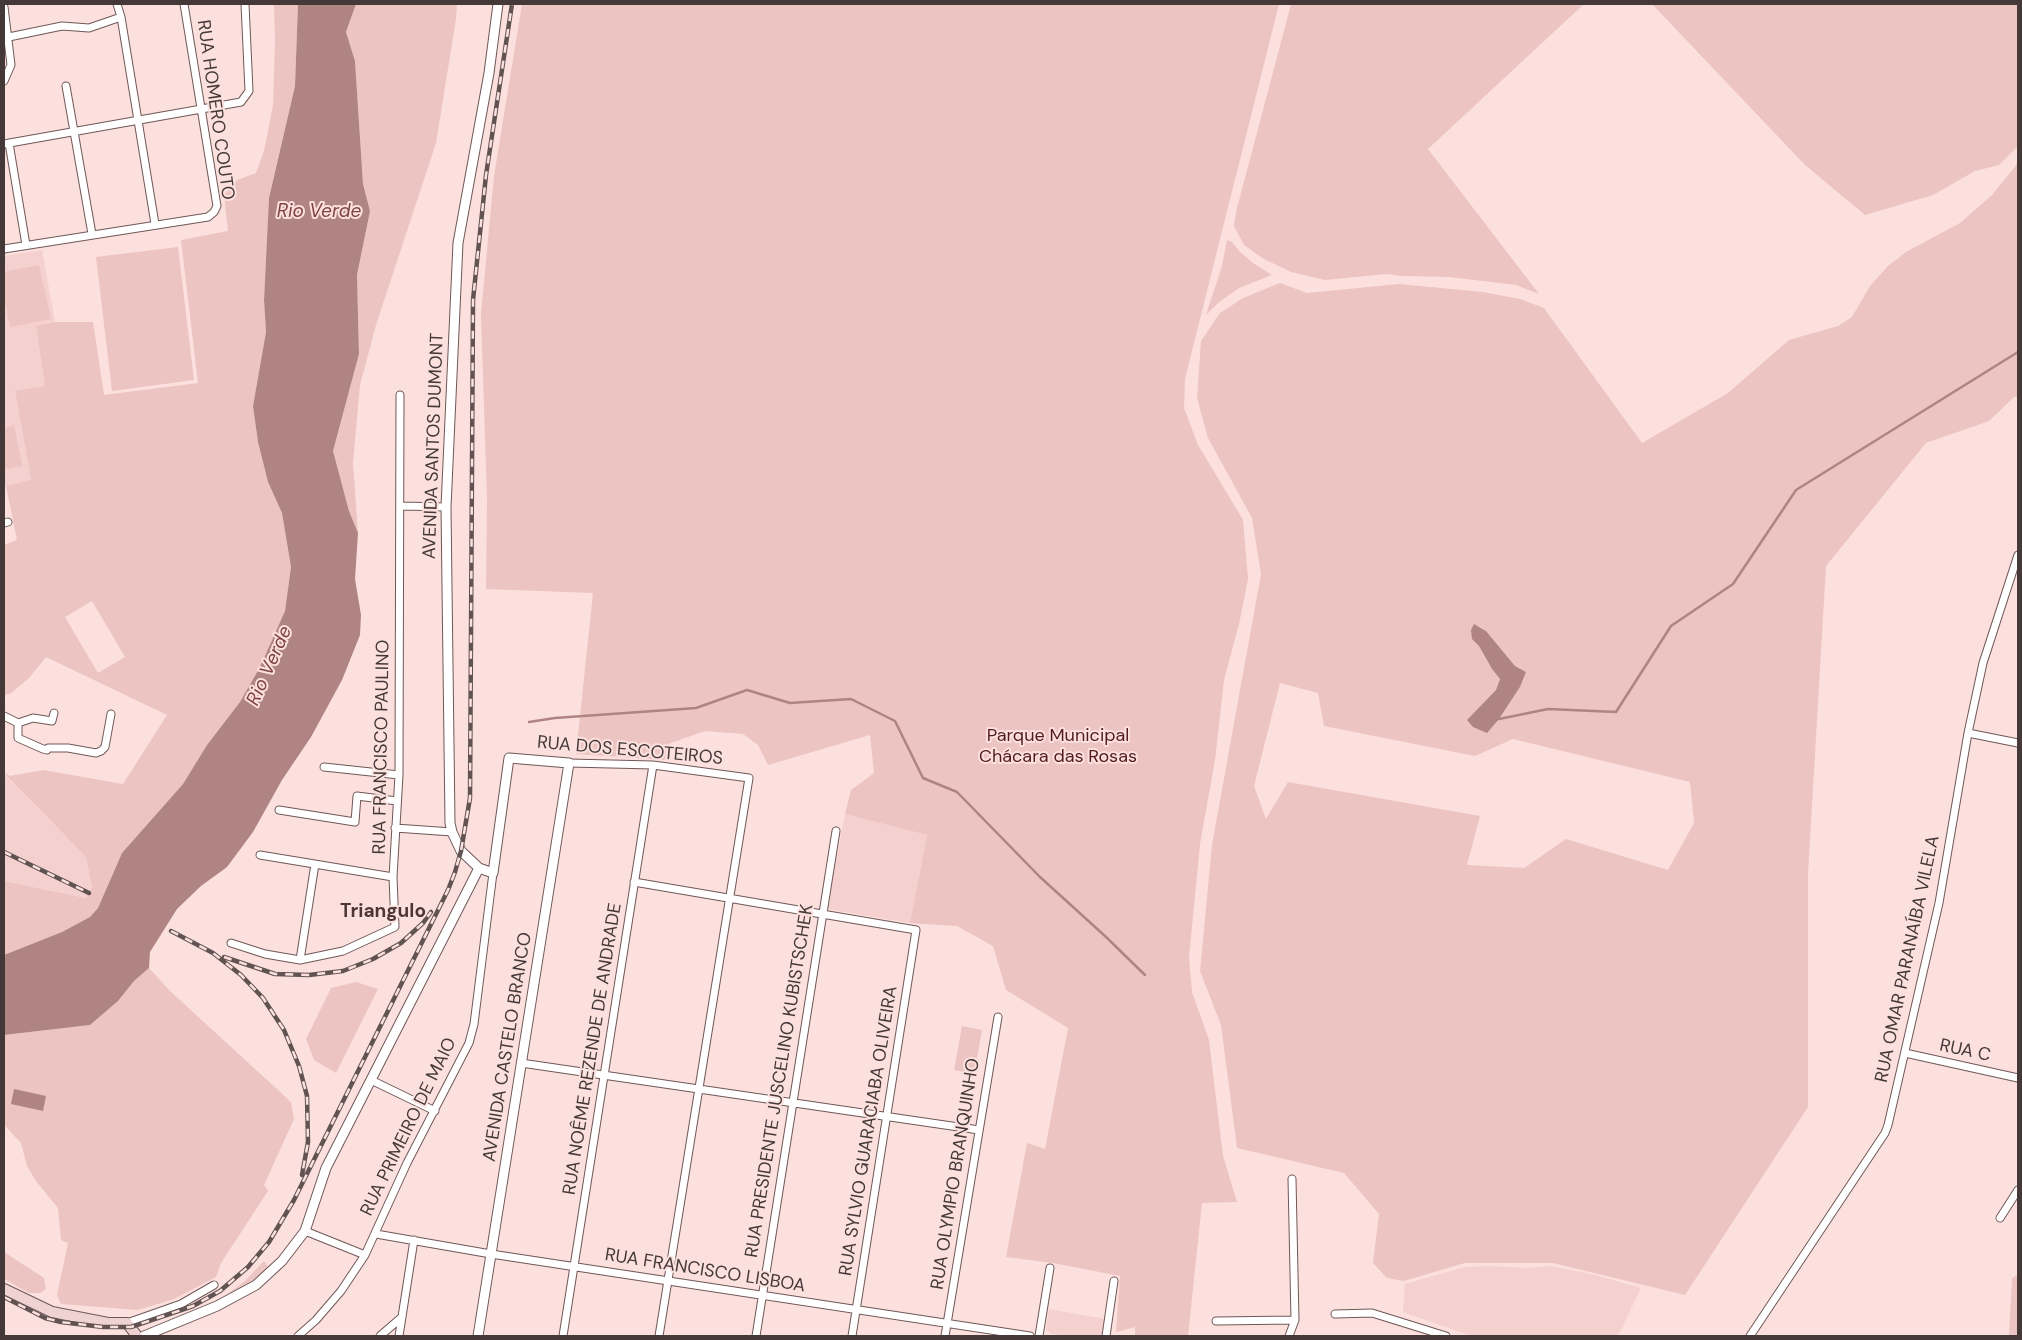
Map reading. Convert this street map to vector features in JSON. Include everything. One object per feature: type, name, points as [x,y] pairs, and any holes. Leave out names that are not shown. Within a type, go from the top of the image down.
[{"type":"main road","points":[[4,1289],[52,1312],[108,1323],[127,1323],[137,1336]]},
{"type":"street","points":[[4,249],[155,224],[121,16],[116,4]]},
{"type":"street","name":"RUA HOMERO COUTO","points":[[155,224],[208,217],[217,206],[184,4]]},
{"type":"street","points":[[26,245],[6,144],[241,102],[249,92],[245,4]]},
{"type":"street","name":"AVENIDA SANTOS DUMONT","points":[[493,873],[479,868],[461,851],[450,823],[446,507],[458,243],[488,73],[498,4]]},
{"type":"street","points":[[4,7],[6,37],[11,66],[4,81]]},
{"type":"street","points":[[6,37],[62,26],[89,28],[121,16]]},
{"type":"street","points":[[66,86],[92,234]]},
{"type":"street","name":"RUA FRANCISCO PAULINO","points":[[231,942],[265,954],[300,960],[343,951],[395,927],[393,877],[399,776],[400,395]]},
{"type":"street","points":[[401,506],[446,507]]},
{"type":"street","name":"RUA OMAR PARANAÍBA VILELA","points":[[1750,1336],[1885,1133],[1939,903],[1968,733],[1989,641],[2018,555]]},
{"type":"street","points":[[4,716],[18,723],[33,718],[52,721],[54,713]]},
{"type":"street","points":[[18,723],[18,738],[43,749],[68,748],[96,753],[105,747],[111,714]]},
{"type":"street","points":[[1968,733],[2018,743]]},
{"type":"street","name":"RUA DOS ESCOTEIROS","points":[[509,758],[653,766],[748,778],[729,898]]},
{"type":"street","name":"RUA PRIMEIRO DE MAIO","points":[[298,1336],[316,1320],[341,1291],[364,1255],[376,1234],[407,1163],[469,1043],[474,1024],[509,758]]},
{"type":"street","name":"AVENIDA CASTELO BRANCO","points":[[478,1336],[569,762]]},
{"type":"street","name":"RUA NOÊME REZENDE DE ANDRADE","points":[[563,1336],[653,766]]},
{"type":"street","points":[[324,767],[399,776]]},
{"type":"street","points":[[279,810],[355,822],[357,796],[397,801]]},
{"type":"street","points":[[395,828],[452,832]]},
{"type":"street","name":"RUA PRESIDENTE JUSCELINO KUBISTSCHEK","points":[[756,1336],[821,914],[836,831]]},
{"type":"street","points":[[260,855],[393,877]]},
{"type":"street","points":[[300,960],[315,864]]},
{"type":"street","points":[[144,1336],[217,1306],[256,1285],[282,1261],[305,1231],[326,1168],[479,868]]},
{"type":"street","points":[[634,882],[821,914]]},
{"type":"street","points":[[660,1336],[729,898]]},
{"type":"street","name":"RUA SYLVIO GUARACIABA OLIVEIRA","points":[[821,914],[916,930],[852,1336]]},
{"type":"street","name":"RUA OLYMPIO BRANQUINHO","points":[[945,1336],[998,1017]]},
{"type":"street","name":"RUA C","points":[[1905,1053],[2018,1078]]},
{"type":"street","points":[[522,1063],[978,1130]]},
{"type":"street","points":[[371,1080],[435,1111]]},
{"type":"street","points":[[1289,1336],[1295,1320],[1292,1179]]},
{"type":"street","points":[[2000,1218],[2018,1190]]},
{"type":"street","points":[[305,1231],[364,1255]]},
{"type":"street","name":"RUA FRANCISCO LISBOA","points":[[376,1234],[491,1254],[1030,1336]]},
{"type":"street","points":[[399,1336],[414,1240]]},
{"type":"street","points":[[1039,1336],[1050,1268]]},
{"type":"street","points":[[1106,1336],[1114,1281]]},
{"type":"street","points":[[127,1323],[181,1304],[214,1285]]},
{"type":"street","points":[[1334,1314],[1372,1313],[1446,1336]]},
{"type":"street","points":[[381,1336],[402,1317]]},
{"type":"street","points":[[1216,1321],[1295,1320]]},
{"type":"shaded area","points":[[42,250],[55,322],[36,327],[45,386],[15,392],[31,481],[4,486],[4,256]]},
{"type":"shaded area","points":[[4,774],[86,857],[92,887],[87,898],[4,881]]},
{"type":"shaded area","points":[[845,814],[927,835],[910,923],[827,909]]},
{"type":"shaded area","points":[[1551,1266],[1595,1275],[1641,1288],[1618,1336],[1471,1336],[1403,1312],[1405,1284],[1465,1267],[1527,1268]]},
{"type":"shaded area","points":[[1049,1309],[1104,1319],[1102,1336],[1051,1334],[1046,1329]]},
{"type":"green space","points":[[274,4],[298,4],[295,86],[269,198],[264,300],[266,332],[253,406],[258,442],[268,482],[282,513],[291,567],[285,611],[260,667],[240,702],[207,745],[183,784],[122,853],[98,908],[90,917],[62,932],[4,955],[4,881],[86,898],[92,887],[86,857],[4,773],[10,776],[43,770],[123,784],[167,715],[46,657],[29,678],[10,694],[4,695],[4,545],[17,540],[6,486],[31,480],[15,391],[45,386],[36,326],[56,322],[93,322],[104,395],[198,383],[181,240],[228,231],[224,195],[237,180],[256,173],[264,151],[273,105]],"holes":[[[92,601],[125,657],[98,673],[65,617]]]},
{"type":"green space","points":[[356,4],[457,4],[436,143],[376,325],[360,385],[353,463],[358,533],[349,511],[333,451],[359,354],[357,275],[370,211],[363,184],[355,61],[346,32]]},
{"type":"green space","name":"Parque Municipal Chácara das Rosas","points":[[522,4],[1279,4],[1185,379],[1184,408],[1198,445],[1243,520],[1248,579],[1239,624],[1224,680],[1215,760],[1200,844],[1189,957],[1192,992],[1209,1040],[1223,1156],[1237,1202],[1202,1203],[1188,1336],[1135,1336],[1135,1327],[1116,1332],[1120,1276],[1053,1263],[1006,1257],[1027,1143],[1045,1149],[1068,1028],[1006,990],[993,946],[957,926],[910,923],[927,835],[845,814],[851,790],[874,773],[870,735],[768,765],[758,745],[743,734],[705,731],[668,744],[665,760],[576,754],[593,593],[486,589],[487,500],[481,314],[494,176]]},
{"type":"green space","points":[[1291,4],[1584,4],[1428,149],[1539,294],[1516,285],[1449,277],[1387,274],[1325,280],[1291,272],[1264,259],[1244,245],[1234,226],[1236,212]]},
{"type":"green space","points":[[1652,4],[2018,4],[2018,146],[1999,165],[1975,171],[1933,195],[1865,215],[1805,165]]},
{"type":"green space","points":[[2018,163],[2018,397],[2014,397],[1989,421],[1926,443],[1826,566],[1808,874],[1808,1107],[1685,1295],[1553,1263],[1465,1263],[1404,1281],[1387,1278],[1373,1263],[1379,1214],[1344,1173],[1237,1148],[1221,1025],[1200,971],[1212,845],[1261,574],[1252,518],[1208,438],[1197,398],[1201,341],[1220,313],[1243,298],[1280,283],[1307,293],[1399,284],[1483,292],[1520,299],[1544,308],[1642,443],[1728,393],[1789,340],[1838,326],[1852,317],[1870,286],[1888,266],[1906,252],[1960,223],[1992,195]],"holes":[[[1479,626],[1486,631],[1515,666],[1526,672],[1520,687],[1499,719],[1468,720],[1496,690],[1500,679],[1479,646]],[[1280,683],[1318,693],[1324,726],[1475,756],[1513,739],[1690,782],[1694,823],[1668,870],[1566,839],[1524,868],[1467,865],[1480,816],[1288,782],[1266,819],[1254,786]]]},
{"type":"green space","points":[[1227,240],[1232,242],[1253,263],[1272,275],[1239,288],[1218,303],[1206,315],[1222,266]]},
{"type":"green space","points":[[178,247],[194,380],[112,391],[96,257]]},
{"type":"green space","points":[[39,265],[51,319],[10,327],[4,296],[4,272]]},
{"type":"green space","points":[[14,426],[22,466],[4,469],[4,428]]},
{"type":"green space","points":[[149,968],[170,991],[291,1102],[294,1119],[264,1185],[268,1191],[221,1263],[216,1277],[174,1299],[138,1310],[61,1304],[57,1295],[68,1243],[61,1240],[58,1208],[36,1181],[27,1166],[21,1143],[4,1125],[4,1035],[90,1025],[118,1001],[134,981]]},
{"type":"green space","points":[[356,982],[378,989],[336,1073],[314,1060],[306,1039],[331,988]]},
{"type":"green space","points":[[962,1026],[982,1030],[974,1074],[954,1070]]},
{"type":"green space","points":[[4,1252],[44,1278],[46,1289],[40,1293],[29,1293],[4,1279]]},
{"type":"green space","points":[[264,1261],[269,1268],[250,1284],[230,1295],[229,1293],[245,1281]]},
{"type":"green space","points":[[2018,1275],[2018,1336],[2009,1336],[2012,1278]]},
{"type":"water","name":"Rio Verde","points":[[298,4],[356,4],[346,32],[355,61],[363,184],[370,211],[357,275],[359,354],[333,451],[349,511],[358,533],[355,579],[361,615],[360,635],[342,680],[311,737],[282,780],[253,832],[227,867],[201,886],[177,909],[150,952],[149,968],[134,981],[118,1001],[90,1025],[4,1035],[4,955],[62,932],[90,917],[98,908],[122,853],[183,784],[207,745],[240,702],[260,667],[285,611],[291,567],[282,513],[268,482],[258,442],[253,406],[266,332],[264,300],[269,198],[295,86]]},
{"type":"water","points":[[1474,624],[1486,631],[1515,666],[1526,672],[1520,687],[1499,719],[1487,733],[1473,727],[1467,720],[1496,690],[1500,679],[1479,646],[1472,639],[1471,630]]},
{"type":"water","points":[[14,1089],[46,1096],[43,1111],[11,1104]]},
{"type":"waterway","points":[[1499,719],[1548,709],[1616,712],[1671,626],[1733,584],[1796,490],[2018,352]]},
{"type":"waterway","points":[[529,722],[555,718],[696,708],[747,690],[790,703],[851,699],[895,721],[923,778],[957,792],[1040,877],[1145,975]]},
{"type":"railway","points":[[4,1297],[45,1318],[61,1322],[103,1327],[131,1327],[193,1306],[220,1291],[248,1267],[269,1242],[294,1200],[448,890],[461,851],[470,798],[473,300],[486,175],[512,4]]},
{"type":"railway","points":[[4,852],[89,893]]},
{"type":"railway","points":[[224,957],[275,974],[309,975],[343,971],[373,959],[401,943],[423,923],[431,912]]},
{"type":"railway","points":[[171,931],[213,953],[241,975],[263,998],[284,1030],[299,1066],[307,1096],[308,1142],[302,1175]]},
{"type":"district","name":"Triangulo","points":[[383,912]]}]
